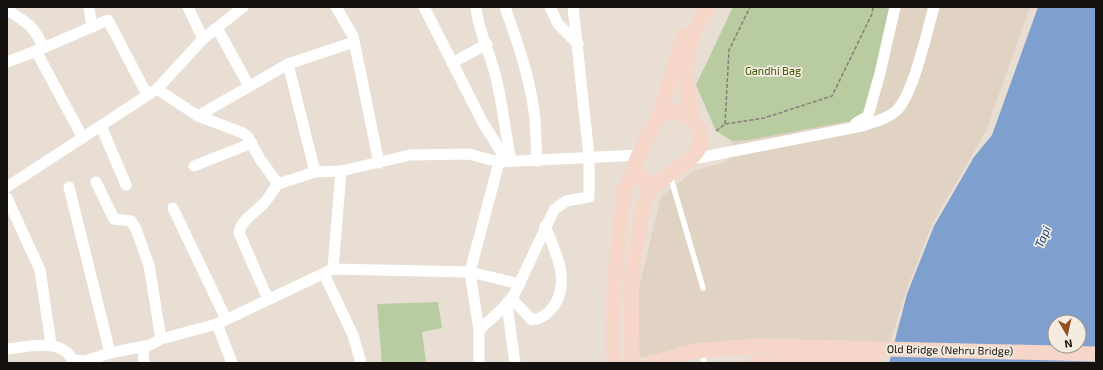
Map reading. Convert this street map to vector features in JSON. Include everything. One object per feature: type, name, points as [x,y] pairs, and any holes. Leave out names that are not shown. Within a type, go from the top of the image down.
[{"type":"main road","points":[[615,363],[612,346],[614,284],[624,191],[634,171],[639,155],[659,118],[682,38],[698,7]]},
{"type":"main road","points":[[632,363],[632,286],[644,199],[655,184],[691,157],[700,146],[702,140],[693,120],[686,83],[687,60],[690,41],[708,7]]},
{"type":"main road","points":[[659,118],[667,113],[675,113],[693,120]]},
{"type":"main road","points":[[634,171],[641,180],[655,184]]},
{"type":"main road","points":[[652,363],[703,357],[760,346],[804,354]]},
{"type":"main road","points":[[754,363],[804,354]]},
{"type":"main road","name":"Old Bridge (Nehru Bridge)","points":[[804,354],[1096,354]]},
{"type":"main road","name":"Old Bridge (Nehru Bridge)","points":[[804,354],[875,363]]},
{"type":"street","points":[[89,7],[92,27]]},
{"type":"street","points":[[188,7],[203,39]]},
{"type":"street","points":[[7,187],[154,92],[203,39],[243,7]]},
{"type":"street","points":[[336,7],[353,36],[379,163]]},
{"type":"street","points":[[424,7],[483,123],[505,161]]},
{"type":"street","points":[[476,7],[479,26],[487,44],[496,79],[505,161],[470,272],[479,330],[479,363]]},
{"type":"street","points":[[505,7],[519,46],[528,81],[534,112],[537,161]]},
{"type":"street","points":[[550,7],[558,24],[578,44]]},
{"type":"street","points":[[479,330],[509,302],[520,284],[545,226],[554,210],[559,204],[566,201],[589,197],[589,156],[573,7]]},
{"type":"street","points":[[691,157],[858,123],[868,116],[880,73],[895,7]]},
{"type":"street","points":[[691,157],[862,126],[886,118],[896,111],[903,103],[913,76],[934,7]]},
{"type":"street","points":[[7,10],[30,24],[38,34],[40,49],[83,138]]},
{"type":"street","points":[[7,62],[108,20],[144,89],[154,92],[198,116],[243,133],[252,143],[260,159],[278,184]]},
{"type":"street","points":[[217,28],[249,86]]},
{"type":"street","points":[[198,116],[288,64],[354,42]]},
{"type":"street","points":[[452,63],[487,44]]},
{"type":"street","points":[[288,64],[315,172]]},
{"type":"street","points":[[101,126],[126,185]]},
{"type":"street","points":[[194,166],[252,143]]},
{"type":"street","points":[[268,299],[239,233],[240,227],[265,202],[278,184],[315,172],[341,171],[410,155],[469,154],[505,161],[537,161],[589,156],[639,155]]},
{"type":"street","points":[[341,171],[329,271],[362,363]]},
{"type":"street","points":[[96,182],[114,219],[131,222],[136,229],[150,271],[161,339]]},
{"type":"street","points":[[69,187],[110,353]]},
{"type":"street","points":[[7,198],[40,270],[51,344]]},
{"type":"street","points":[[173,208],[222,321],[232,363]]},
{"type":"street","points":[[509,302],[532,320],[536,320],[543,318],[551,309],[560,294],[562,275],[545,226]]},
{"type":"street","points":[[7,349],[51,344],[70,354],[73,360],[85,362],[110,353],[143,347],[161,339],[222,321],[329,271],[470,272],[520,284]]},
{"type":"street","points":[[509,302],[515,363]]},
{"type":"street","points":[[143,347],[144,363]]},
{"type":"lane","points":[[670,174],[703,288]]},
{"type":"path","points":[[725,124],[729,50],[750,7]]},
{"type":"path","points":[[716,131],[725,124],[764,118],[832,96],[872,14],[873,7]]},
{"type":"shaded area","points":[[891,7],[1030,7],[986,131],[932,224],[905,294],[890,344],[758,342],[635,358],[639,288],[661,197],[695,170],[727,162],[732,141],[748,140]]},
{"type":"green space","name":"Gandhi Bag","points":[[733,7],[892,7],[869,110],[860,119],[748,140],[732,141],[716,131],[696,85]]},
{"type":"green space","points":[[438,302],[442,328],[422,332],[426,363],[382,363],[377,304]]},
{"type":"water","name":"Tapi","points":[[1038,7],[1096,7],[1096,363],[889,363],[907,294],[934,226],[974,157],[992,135]]}]
